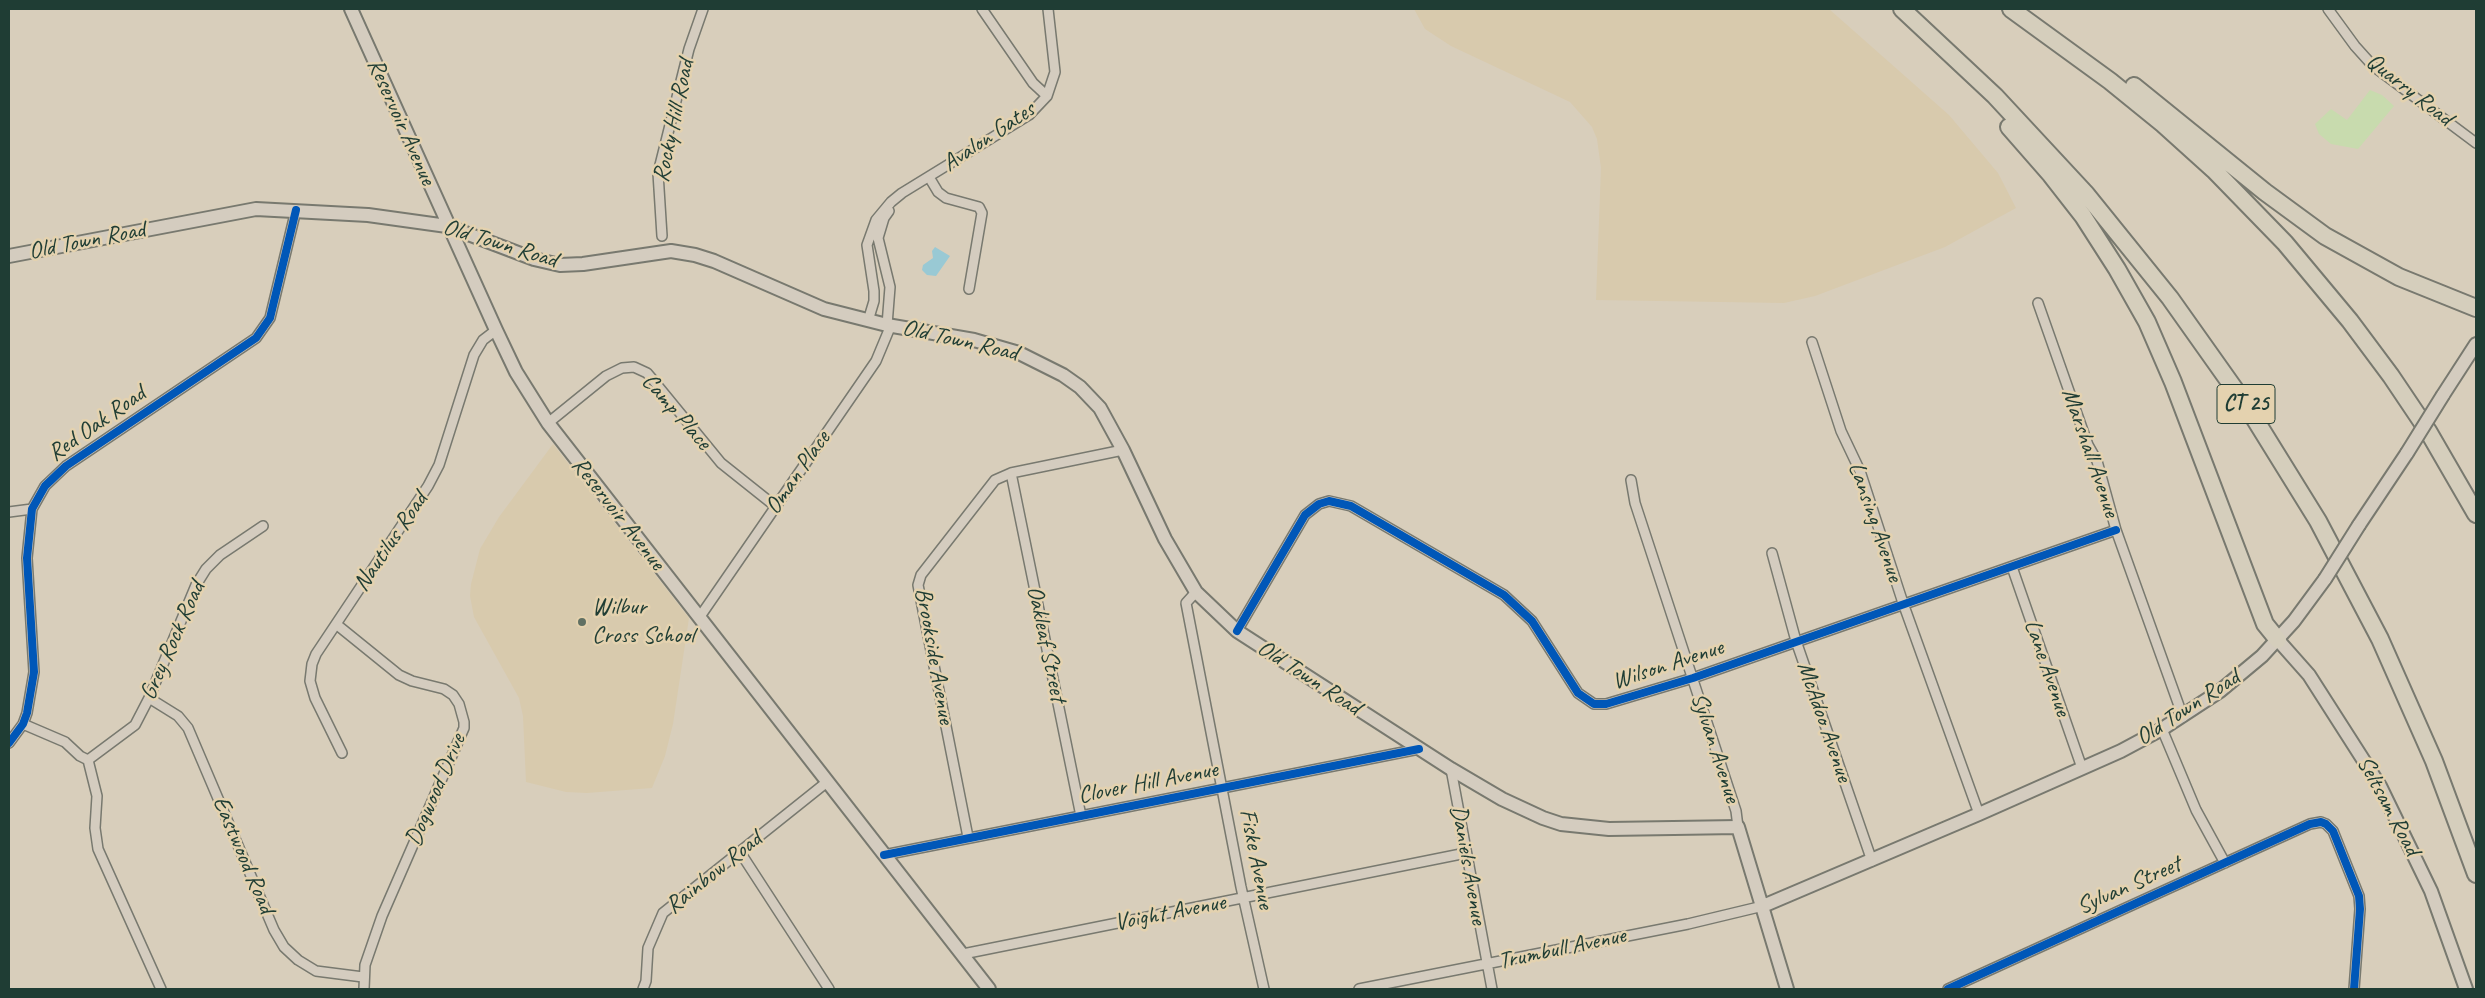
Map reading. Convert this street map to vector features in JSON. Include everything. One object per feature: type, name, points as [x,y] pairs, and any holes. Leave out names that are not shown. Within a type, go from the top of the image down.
[{"type":"highway","points":[[1902,9],[2051,175],[2083,216],[2117,269],[2146,322],[2167,367],[2265,624],[2278,640]]},
{"type":"highway","name":"CT 25","points":[[1902,9],[1995,96],[2086,194],[2165,291],[2248,408],[2318,521],[2380,639],[2434,761],[2476,874]]},
{"type":"highway","points":[[2011,9],[2110,81],[2163,124],[2214,170],[2285,243],[2350,321],[2391,376],[2428,431],[2476,514]]},
{"type":"highway","points":[[2029,22],[2101,63],[2128,81],[2265,192],[2325,236],[2399,278],[2476,308]]},
{"type":"main road","name":"Reservoir Avenue","points":[[351,9],[447,226],[496,330],[516,372],[548,423],[990,989]]},
{"type":"main road","name":"Old Town Road","points":[[9,256],[209,216],[256,209],[368,215],[447,226],[534,259],[560,265],[583,264],[671,251],[695,255],[714,261],[824,309],[868,321],[995,345],[1019,353],[1063,375],[1080,387],[1100,408],[1123,450],[1165,539],[1196,592],[1236,631],[1451,769],[1522,809],[1562,824],[1609,829],[1738,826]]},
{"type":"main road","name":"Old Town Road","points":[[1763,906],[1872,862],[2082,768],[2183,717],[2239,676],[2278,640],[2325,579],[2476,344]]},
{"type":"main road","name":"Seltsam Road","points":[[2278,640],[2309,675],[2349,734],[2380,786],[2430,891],[2466,989]]},
{"type":"main road","name":"Sylvan Avenue","points":[[1738,826],[1787,989]]},
{"type":"street","name":"Rocky Hill Road","points":[[662,236],[658,173],[689,50],[703,9]]},
{"type":"street","name":"Avalon Gates","points":[[982,9],[1033,83],[1047,96]]},
{"type":"street","name":"Avalon Gates","points":[[868,321],[874,301],[867,245],[871,229],[890,202],[1029,116],[1047,96],[1055,72],[1048,9]]},
{"type":"street","name":"Quarry Road","points":[[2328,9],[2355,46],[2373,66],[2476,143]]},
{"type":"street","name":"Avalon Gates","points":[[929,177],[938,192],[946,198],[979,207],[982,213],[969,289]]},
{"type":"street","name":"Avalon Gates","points":[[889,325],[890,287],[878,238],[879,231],[889,211],[916,185]]},
{"type":"street","name":"Red Oak Road","points":[[9,743],[23,724],[31,699],[34,672],[27,558],[32,509],[45,486],[66,466],[256,338],[270,318],[296,210]]},
{"type":"street","name":"Marshall Avenue","points":[[2038,303],[2088,445],[2097,461],[2116,530],[2183,717]]},
{"type":"street","name":"Oman Place","points":[[699,618],[876,361],[889,325]]},
{"type":"street","name":"Nautilus Road","points":[[342,753],[315,698],[310,680],[316,654],[434,477],[474,355],[483,340],[496,330]]},
{"type":"street","name":"Lansing Avenue","points":[[1812,342],[1842,431],[1860,471],[1904,603],[1979,814]]},
{"type":"street","name":"Camp Place","points":[[548,423],[606,376],[622,368],[634,367],[647,373],[721,463],[775,506]]},
{"type":"street","name":"Brookside Avenue","points":[[968,837],[918,585],[921,575],[990,486],[999,478],[1011,473],[1123,450]]},
{"type":"street","name":"Oakleaf Street","points":[[1011,473],[1081,816]]},
{"type":"street","name":"Sylvan Avenue","points":[[1632,480],[1635,503],[1736,811],[1738,826]]},
{"type":"street","name":"Wilson Avenue","points":[[1236,631],[1305,514],[1319,504],[1336,502],[1351,506],[1504,595],[1532,621],[1578,693],[1594,704],[1619,702],[1692,678],[1796,640],[2116,530]]},
{"type":"street","points":[[9,512],[32,509]]},
{"type":"street","name":"Grey Rock Road","points":[[88,760],[132,729],[150,698],[202,574],[220,555],[262,526]]},
{"type":"street","name":"McAdoo Avenue","points":[[1772,553],[1796,640],[1872,862]]},
{"type":"street","name":"Lane Avenue","points":[[2012,567],[2082,768]]},
{"type":"street","name":"Fiske Avenue","points":[[1196,592],[1186,603],[1244,899],[1264,989]]},
{"type":"street","name":"Dogwood Drive","points":[[336,624],[399,675],[412,681],[444,689],[453,695],[459,704],[464,722],[464,728],[382,916],[363,977],[364,989]]},
{"type":"street","name":"Eastwood Road","points":[[150,698],[178,716],[188,728],[274,930],[284,947],[298,960],[316,971],[363,977]]},
{"type":"street","points":[[23,724],[64,742],[80,756],[88,760],[98,796],[95,828],[98,849],[160,989]]},
{"type":"street","points":[[2162,729],[2196,810],[2225,864]]},
{"type":"street","name":"Clover Hill Avenue","points":[[884,855],[1419,749]]},
{"type":"street","name":"Daniels Avenue","points":[[1451,769],[1492,989]]},
{"type":"street","name":"Rainbow Road","points":[[643,989],[646,980],[648,948],[663,913],[827,782]]},
{"type":"street","name":"Sylvan Street","points":[[1948,989],[2310,824],[2326,824],[2333,831],[2359,896],[2360,909],[2354,989]]},
{"type":"street","points":[[740,852],[829,989]]},
{"type":"street","name":"Voight Avenue","points":[[962,954],[1466,853]]},
{"type":"street","name":"Trumbull Avenue","points":[[1360,989],[1487,965],[1763,906]]},
{"type":"shaded area","points":[[1414,9],[1829,9],[1949,115],[1998,173],[2016,208],[1945,247],[1815,296],[1784,303],[1596,300],[1601,168],[1597,139],[1592,127],[1570,102],[1451,46],[1425,29]]},
{"type":"shaded area","name":"Wilbur Cross School","points":[[553,444],[689,618],[673,724],[665,756],[652,788],[587,793],[566,792],[526,782],[523,716],[519,698],[474,617],[470,596],[471,584],[480,549],[499,517]]},
{"type":"green space","points":[[2370,90],[2382,95],[2394,106],[2358,149],[2331,144],[2319,134],[2315,124],[2331,109],[2347,120]]},
{"type":"water","points":[[935,247],[950,256],[936,276],[927,275],[922,270],[923,265],[933,258],[932,251]]},
{"type":"cycle path","points":[[9,743],[23,724],[27,713],[34,672],[27,558],[32,509],[45,486],[66,466],[256,338],[270,318],[296,210]]},
{"type":"cycle path","points":[[1237,631],[1305,515],[1319,504],[1329,501],[1351,506],[1504,595],[1532,621],[1578,693],[1594,704],[1606,704],[1693,678],[2116,530]]},
{"type":"cycle path","points":[[884,855],[1419,749]]},
{"type":"cycle path","points":[[1948,989],[2310,824],[2321,822],[2333,831],[2359,896],[2360,909],[2354,989]]},
{"type":"place","name":"Wilbur Cross School","points":[[582,622]]}]
